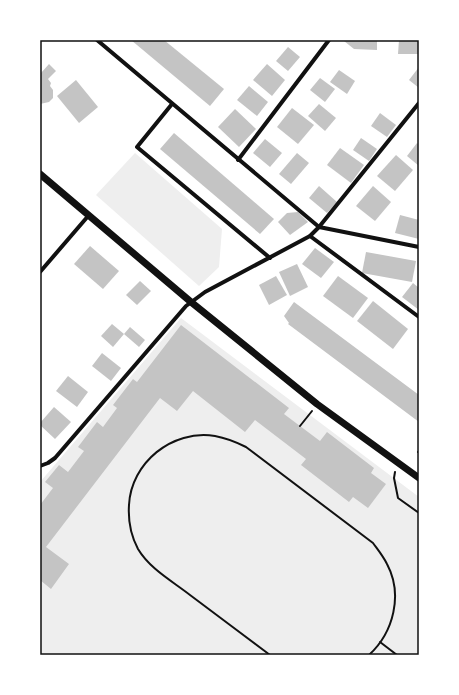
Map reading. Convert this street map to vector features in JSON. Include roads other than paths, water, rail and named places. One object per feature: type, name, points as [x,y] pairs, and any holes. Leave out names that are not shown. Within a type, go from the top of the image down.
[{"type":"main road","points":[[40,174],[89,214],[189,304],[317,404],[419,478]]},
{"type":"street","points":[[97,40],[319,227],[419,247]]},
{"type":"street","points":[[238,160],[329,40]]},
{"type":"street","points":[[40,466],[55,458],[189,304],[205,292],[310,236],[319,227],[419,103]]},
{"type":"street","points":[[172,104],[137,147],[270,258]]},
{"type":"street","points":[[40,272],[89,214]]},
{"type":"street","points":[[310,236],[419,317]]}]
